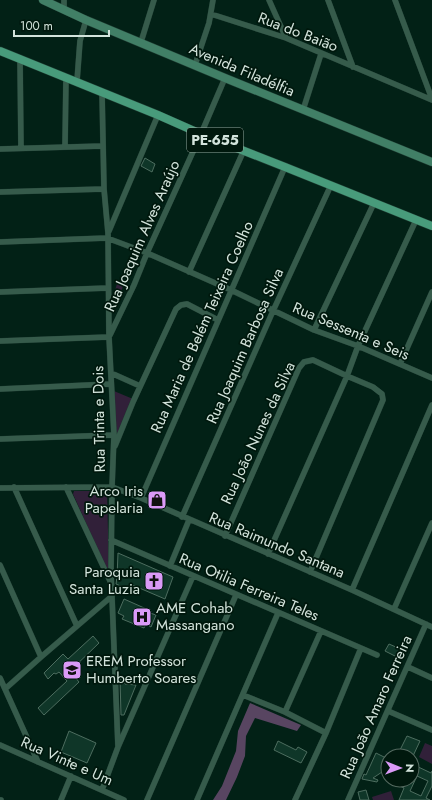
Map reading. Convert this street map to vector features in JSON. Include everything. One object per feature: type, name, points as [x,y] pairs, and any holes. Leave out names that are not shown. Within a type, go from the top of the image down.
[{"type":"main road","name":"PE-655","points":[[0,50],[201,134],[285,166],[432,226]]},
{"type":"street","name":"Avenida Filadélfia","points":[[43,0],[86,20],[225,78],[432,162]]},
{"type":"street","points":[[64,0],[64,9]]},
{"type":"street","points":[[141,42],[154,0]]},
{"type":"street","points":[[194,65],[209,23],[213,0]]},
{"type":"street","points":[[269,0],[286,38]]},
{"type":"street","name":"Rua do Baião","points":[[328,0],[353,67]]},
{"type":"street","points":[[395,0],[432,100]]},
{"type":"street","name":"Rua do Baião","points":[[211,14],[286,38],[432,100]]},
{"type":"street","points":[[77,81],[80,41],[86,20]]},
{"type":"street","points":[[303,110],[321,54]]},
{"type":"street","points":[[20,58],[22,148]]},
{"type":"street","points":[[65,147],[66,77]]},
{"type":"street","name":"Rua Joaquim Alves Araújo","points":[[109,337],[225,78]]},
{"type":"street","name":"Rua Trinta e Dois","points":[[102,92],[104,189],[108,235],[109,337],[114,435],[111,540],[118,747]]},
{"type":"street","points":[[0,242],[108,235],[158,115]]},
{"type":"street","points":[[0,149],[103,146]]},
{"type":"street","points":[[189,272],[244,150]]},
{"type":"street","name":"Rua Maria de Belém Teixeira Coelho","points":[[141,498],[285,166]]},
{"type":"street","name":"Rua Joaquim Barbosa Silva","points":[[182,517],[330,185]]},
{"type":"street","points":[[0,192],[104,189]]},
{"type":"street","points":[[314,330],[374,202]]},
{"type":"street","points":[[268,554],[347,376],[358,346],[416,220]]},
{"type":"street","name":"Rua Sessenta e Seis","points":[[108,235],[231,290],[314,330],[358,346],[432,378]]},
{"type":"street","points":[[0,292],[108,288]]},
{"type":"street","points":[[400,364],[432,292]]},
{"type":"street","points":[[113,451],[140,386],[168,324],[178,306],[188,304],[218,320]]},
{"type":"street","points":[[0,341],[109,337]]},
{"type":"street","name":"Rua João Nunes da Silva","points":[[225,536],[301,365],[304,362],[313,360],[373,387],[380,391],[384,400],[310,572]]},
{"type":"street","points":[[111,373],[140,386]]},
{"type":"street","points":[[0,389],[111,384]]},
{"type":"street","points":[[352,590],[432,405]]},
{"type":"street","points":[[0,439],[114,435]]},
{"type":"street","points":[[14,487],[77,626]]},
{"type":"street","points":[[66,487],[112,586]]},
{"type":"street","points":[[0,488],[112,487]]},
{"type":"street","name":"Rua Raimundo Santana","points":[[112,487],[141,498],[429,625]]},
{"type":"street","points":[[170,566],[189,520]]},
{"type":"street","points":[[394,609],[432,523]]},
{"type":"street","name":"Rua Otilia Ferreira Teles","points":[[111,540],[377,655]]},
{"type":"street","points":[[0,565],[41,656]]},
{"type":"street","points":[[102,790],[118,747],[193,576]]},
{"type":"street","points":[[147,800],[236,595]]},
{"type":"street","points":[[5,689],[41,656],[112,596]]},
{"type":"street","points":[[197,800],[278,613]]},
{"type":"street","name":"Rua João Amaro Ferreira","points":[[348,800],[408,667],[429,625]]},
{"type":"street","points":[[285,712],[321,631]]},
{"type":"street","points":[[295,800],[326,733],[361,648]]},
{"type":"street","points":[[408,667],[432,678]]},
{"type":"street","points":[[0,678],[38,762]]},
{"type":"street","points":[[243,695],[285,712],[326,733]]},
{"type":"street","points":[[388,711],[432,730]]},
{"type":"street","name":"Rua Vinte e Um","points":[[0,745],[102,790],[116,798],[124,800]]},
{"type":"street","points":[[61,800],[71,776]]},
{"type":"shaded area","points":[[117,284],[123,286],[117,305],[111,302]]},
{"type":"shaded area","points":[[114,391],[133,399],[116,437]]},
{"type":"shaded area","points":[[74,491],[104,491],[107,493],[108,569],[106,568],[73,494]]},
{"type":"shaded area","points":[[250,703],[301,725],[297,731],[255,718],[246,736],[245,756],[226,800],[213,800],[222,786],[236,751],[238,731]]},
{"type":"shaded area","points":[[425,743],[432,746],[432,764],[420,758]]},
{"type":"shaded area","points":[[391,791],[394,800],[373,800],[372,797]]},
{"type":"building","points":[[145,158],[155,164],[152,172],[141,166]]},
{"type":"building","points":[[118,553],[173,577],[165,599],[130,584],[128,589],[116,584]]},
{"type":"building","points":[[124,599],[151,611],[150,613],[156,615],[151,627],[146,624],[144,628],[122,619],[124,616],[118,613]]},
{"type":"building","points":[[93,636],[99,643],[70,671],[79,682],[44,715],[38,708],[67,681],[59,672],[56,674],[54,673],[48,679],[44,673],[63,654],[68,659]]},
{"type":"building","points":[[389,644],[405,651],[401,659],[385,651]]},
{"type":"building","points":[[120,679],[124,679],[125,684],[136,685],[124,715],[121,715]]},
{"type":"building","points":[[69,731],[96,743],[87,763],[61,752]]},
{"type":"building","points":[[407,736],[420,741],[417,748],[401,748]]},
{"type":"building","points":[[278,741],[296,750],[298,747],[307,752],[301,763],[274,750]]},
{"type":"building","points":[[376,753],[380,755],[380,773],[373,778],[378,780],[377,782],[362,779],[364,774],[366,775]]},
{"type":"building","points":[[420,768],[431,773],[432,771],[432,786],[426,798],[430,800],[399,800],[404,788],[411,788],[410,791],[421,796],[428,781],[420,777]]},
{"type":"building","points":[[366,790],[369,800],[360,800],[358,792]]},
{"type":"place","name":"Arco Iris Papelaria","points":[[157,500]]},
{"type":"place","name":"Paroquia Santa Luzia","points":[[154,581]]},
{"type":"place","name":"AME Cohab Massangano","points":[[142,617]]},
{"type":"place","name":"EREM Professor Humberto Soares","points":[[72,670]]}]
